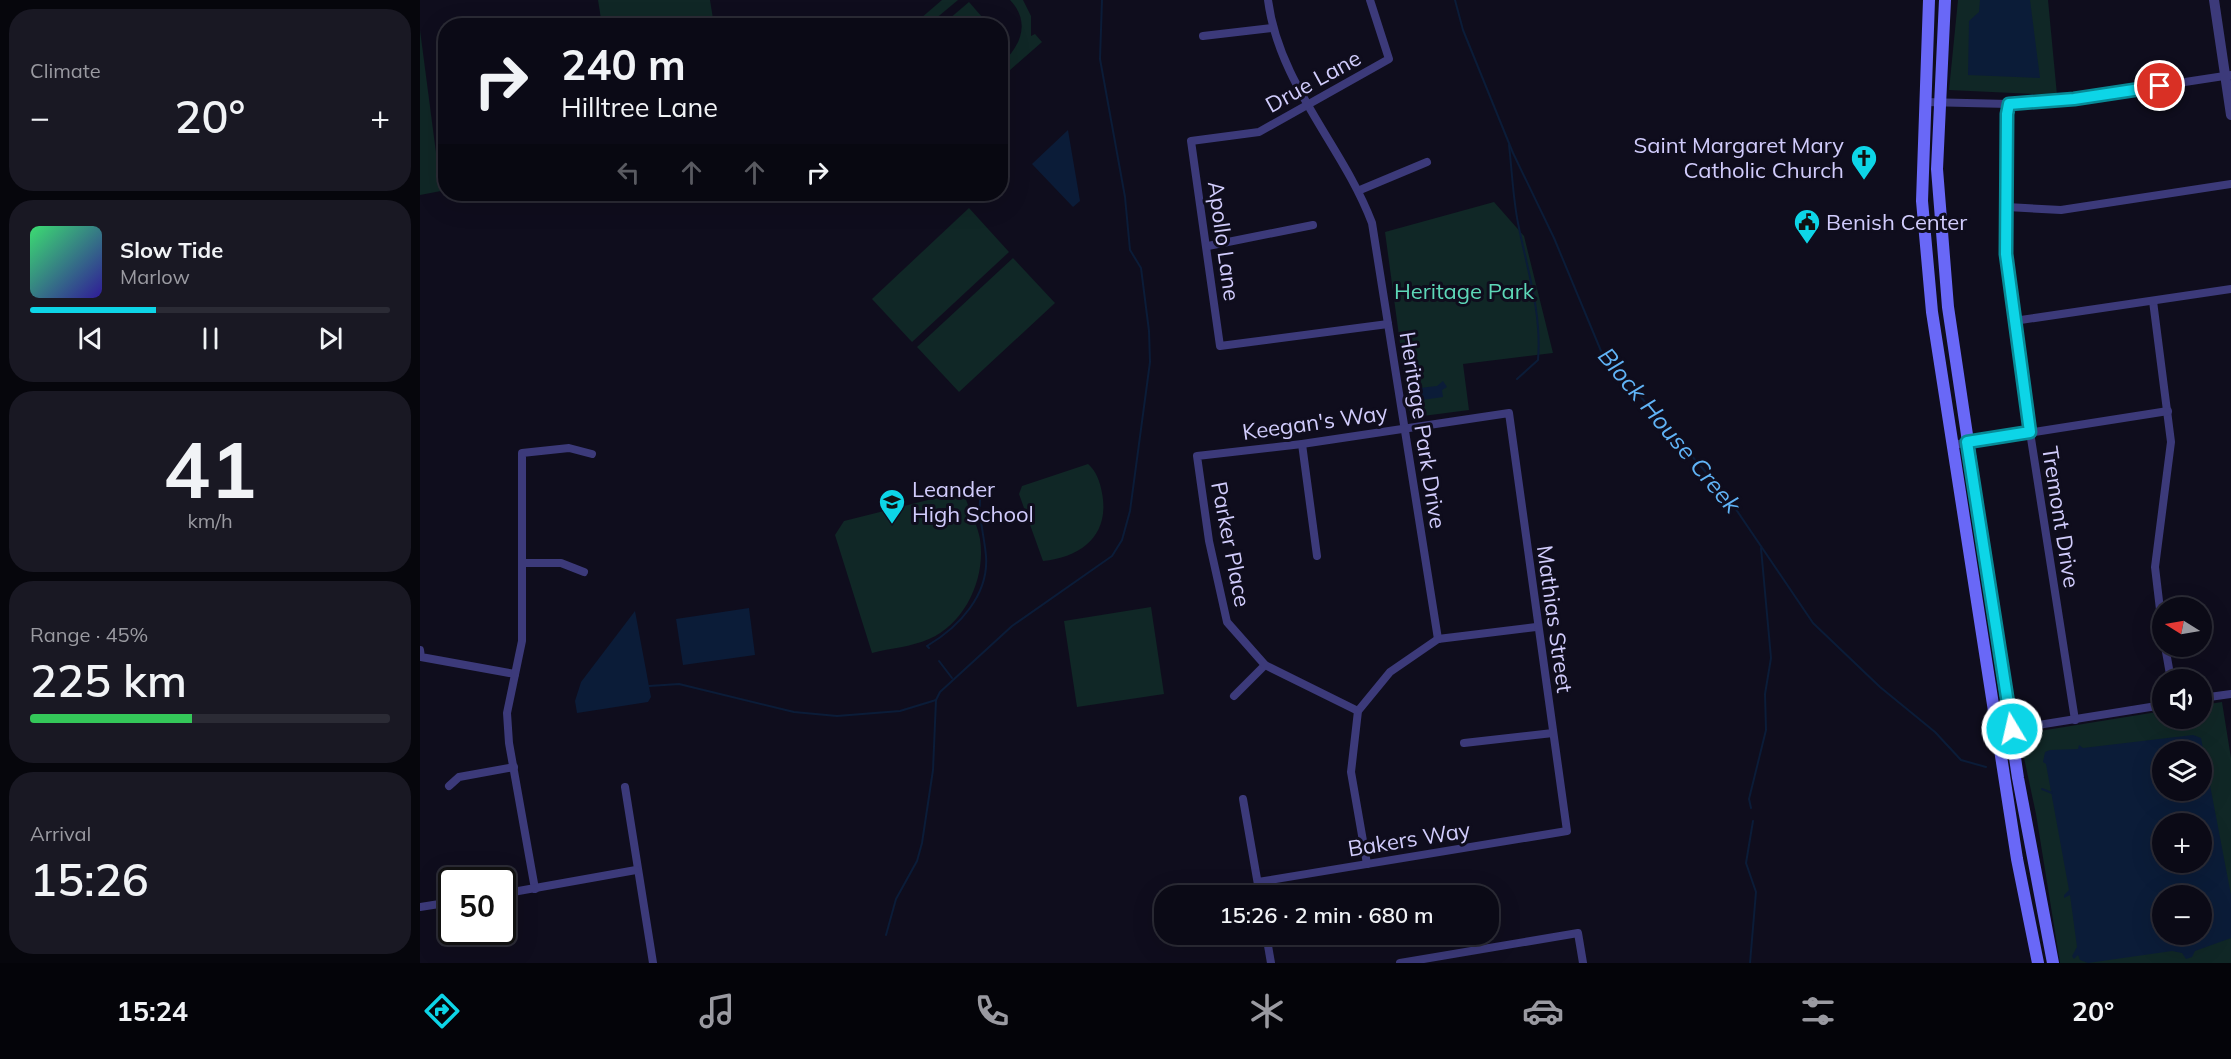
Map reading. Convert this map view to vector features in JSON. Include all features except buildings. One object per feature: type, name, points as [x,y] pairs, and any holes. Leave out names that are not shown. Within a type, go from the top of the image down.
[{"type":"main road","points":[[1929,0],[1922,201],[1932,312],[1996,732],[2038,963]]},
{"type":"main road","points":[[1945,0],[1938,201],[1948,307],[2018,778],[2053,963]]},
{"type":"main road","points":[[2008,805],[2014,808],[2018,815],[2026,860],[2036,869]]},
{"type":"street","name":"Heritage Park Drive","points":[[1268,0],[1272,28],[1287,69],[1360,190],[1372,224],[1379,256],[1403,428],[1438,639]]},
{"type":"street","name":"Drue Lane","points":[[1191,141],[1259,132],[1389,59],[1370,0]]},
{"type":"street","points":[[2214,0],[2228,76],[2231,115]]},
{"type":"street","points":[[1203,36],[1272,28]]},
{"type":"street","points":[[1924,102],[2009,104],[2074,99],[2228,76]]},
{"type":"street","name":"Tremont Drive","points":[[2009,104],[2006,254],[2030,432],[2075,720]]},
{"type":"street","name":"Apollo Lane","points":[[1191,141],[1208,246],[1220,346],[1388,324]]},
{"type":"street","points":[[1360,190],[1427,162]]},
{"type":"street","points":[[2007,207],[2061,210],[2231,184]]},
{"type":"street","points":[[1208,246],[1313,225]]},
{"type":"street","points":[[2014,321],[2231,289]]},
{"type":"street","points":[[2153,301],[2171,442],[2155,567],[2159,597]]},
{"type":"street","points":[[1952,445],[2168,411]]},
{"type":"street","name":"Keegan's Way","points":[[1197,456],[1302,444],[1509,413]]},
{"type":"street","name":"Mathias Street","points":[[1509,413],[1536,627],[1566,831]]},
{"type":"street","points":[[1302,444],[1317,556]]},
{"type":"street","points":[[535,889],[509,742],[507,713],[522,640],[522,453],[569,448],[592,454]]},
{"type":"street","name":"Parker Place","points":[[1197,456],[1209,541],[1227,622],[1265,665],[1358,711]]},
{"type":"street","points":[[523,563],[561,563],[584,572]]},
{"type":"street","points":[[1367,864],[1351,772],[1358,711],[1390,672],[1438,639],[1536,627]]},
{"type":"street","points":[[420,650],[421,657],[515,674]]},
{"type":"street","points":[[1234,696],[1265,665]]},
{"type":"street","points":[[2212,697],[2231,694]]},
{"type":"street","points":[[1996,732],[2152,707]]},
{"type":"street","points":[[1464,743],[1553,733]]},
{"type":"street","points":[[449,786],[459,777],[514,767]]},
{"type":"street","points":[[625,787],[636,870],[653,963]]},
{"type":"street","points":[[1243,799],[1258,885]]},
{"type":"street","name":"Bakers Way","points":[[1258,882],[1566,831]]},
{"type":"street","points":[[516,892],[636,870]]},
{"type":"street","points":[[420,907],[438,904]]},
{"type":"street","points":[[1400,963],[1578,933],[1583,963]]},
{"type":"street","points":[[1268,945],[1271,963]]},
{"type":"green space","points":[[598,0],[710,0],[713,18],[601,18]]},
{"type":"green space","points":[[942,0],[958,0],[936,18],[921,18]]},
{"type":"green space","points":[[1010,0],[1023,0],[1031,16],[1031,36],[1035,34],[1042,42],[1008,72],[1008,57],[1021,34],[1022,25],[1016,8]]},
{"type":"green space","points":[[1958,0],[2048,0],[2057,95],[1949,90]]},
{"type":"green space","points":[[969,2],[983,18],[950,18]]},
{"type":"green space","points":[[420,30],[438,168],[438,192],[420,195]]},
{"type":"green space","name":"Heritage Park","points":[[1494,202],[1524,236],[1553,353],[1463,364],[1469,410],[1415,417],[1409,410],[1385,232]]},
{"type":"green space","points":[[969,208],[1009,252],[912,342],[872,299]]},
{"type":"green space","points":[[1013,258],[1055,303],[959,392],[917,347]]},
{"type":"green space","points":[[1088,464],[1097,477],[1102,493],[1102,520],[1097,531],[1091,541],[1081,549],[1057,559],[1043,561],[1019,494],[1022,486]]},
{"type":"green space","points":[[964,491],[979,533],[981,554],[980,568],[971,597],[963,610],[942,632],[915,644],[872,653],[835,535],[844,521]]},
{"type":"green space","points":[[1151,607],[1164,694],[1077,707],[1064,621]]},
{"type":"green space","points":[[2222,702],[2231,758],[2231,963],[2060,963],[2036,814],[2020,739],[2022,734],[2152,713],[2152,729],[2212,729],[2212,704]]},
{"type":"water","points":[[1980,0],[2030,0],[2040,78],[1968,75],[1969,21],[1979,12]]},
{"type":"water","points":[[1068,130],[1080,201],[1073,207],[1032,164]]},
{"type":"water","points":[[1443,381],[1447,387],[1442,390],[1443,397],[1422,400],[1420,388],[1437,386]]},
{"type":"water","points":[[749,608],[755,655],[683,665],[676,619]]},
{"type":"water","points":[[635,611],[651,697],[648,702],[577,713],[575,701],[581,682]]},
{"type":"water","points":[[2193,735],[2201,738],[2202,741],[2152,741],[2152,801],[2212,801],[2212,796],[2231,895],[2231,938],[2212,945],[2212,885],[2152,885],[2152,945],[2212,945],[2195,951],[2192,957],[2186,959],[2182,953],[2172,951],[2088,963],[2080,960],[2078,955],[2074,959],[2072,956],[2077,947],[2070,895],[2064,898],[2069,890],[2046,764],[2043,762],[2045,752],[2078,749],[2079,745],[2083,748]]},
{"type":"waterway","points":[[886,935],[896,899],[917,861],[922,843],[933,770],[936,700],[940,692],[1012,626],[1112,556],[1122,540],[1130,511],[1150,362],[1149,331],[1141,268],[1130,250],[1125,197],[1100,59],[1102,0]]},
{"type":"waterway","name":"Block House Creek","points":[[1455,0],[1463,30],[1513,153],[1554,238],[1601,351],[1729,499],[1813,623],[1880,687],[1935,732],[1961,760],[1986,767]]},
{"type":"waterway","points":[[1509,145],[1516,214],[1533,291],[1539,343],[1538,360],[1517,379]]},
{"type":"waterway","points":[[929,648],[927,646],[961,619],[977,597],[983,584],[986,556],[980,516],[981,491]]},
{"type":"waterway","name":"Block House Creek","points":[[1751,808],[1749,799],[1766,730],[1765,694],[1771,658],[1761,548]]},
{"type":"waterway","points":[[939,661],[952,678]]},
{"type":"waterway","points":[[649,686],[679,684],[794,712],[837,716],[900,711],[936,700]]},
{"type":"waterway","points":[[2042,789],[2052,793]]},
{"type":"waterway","name":"Block House Creek","points":[[1750,963],[1756,892],[1746,863],[1753,821]]},
{"type":"place","name":"Saint Margaret Mary Catholic Church","points":[[1864,181]]},
{"type":"place","name":"Benish Center","points":[[1807,245]]},
{"type":"place","name":"Leander High School","points":[[892,525]]},
{"type":"route","points":[[2012,729],[1967,442],[2030,432],[2006,254],[2009,104],[2074,99],[2160,86]]}]
